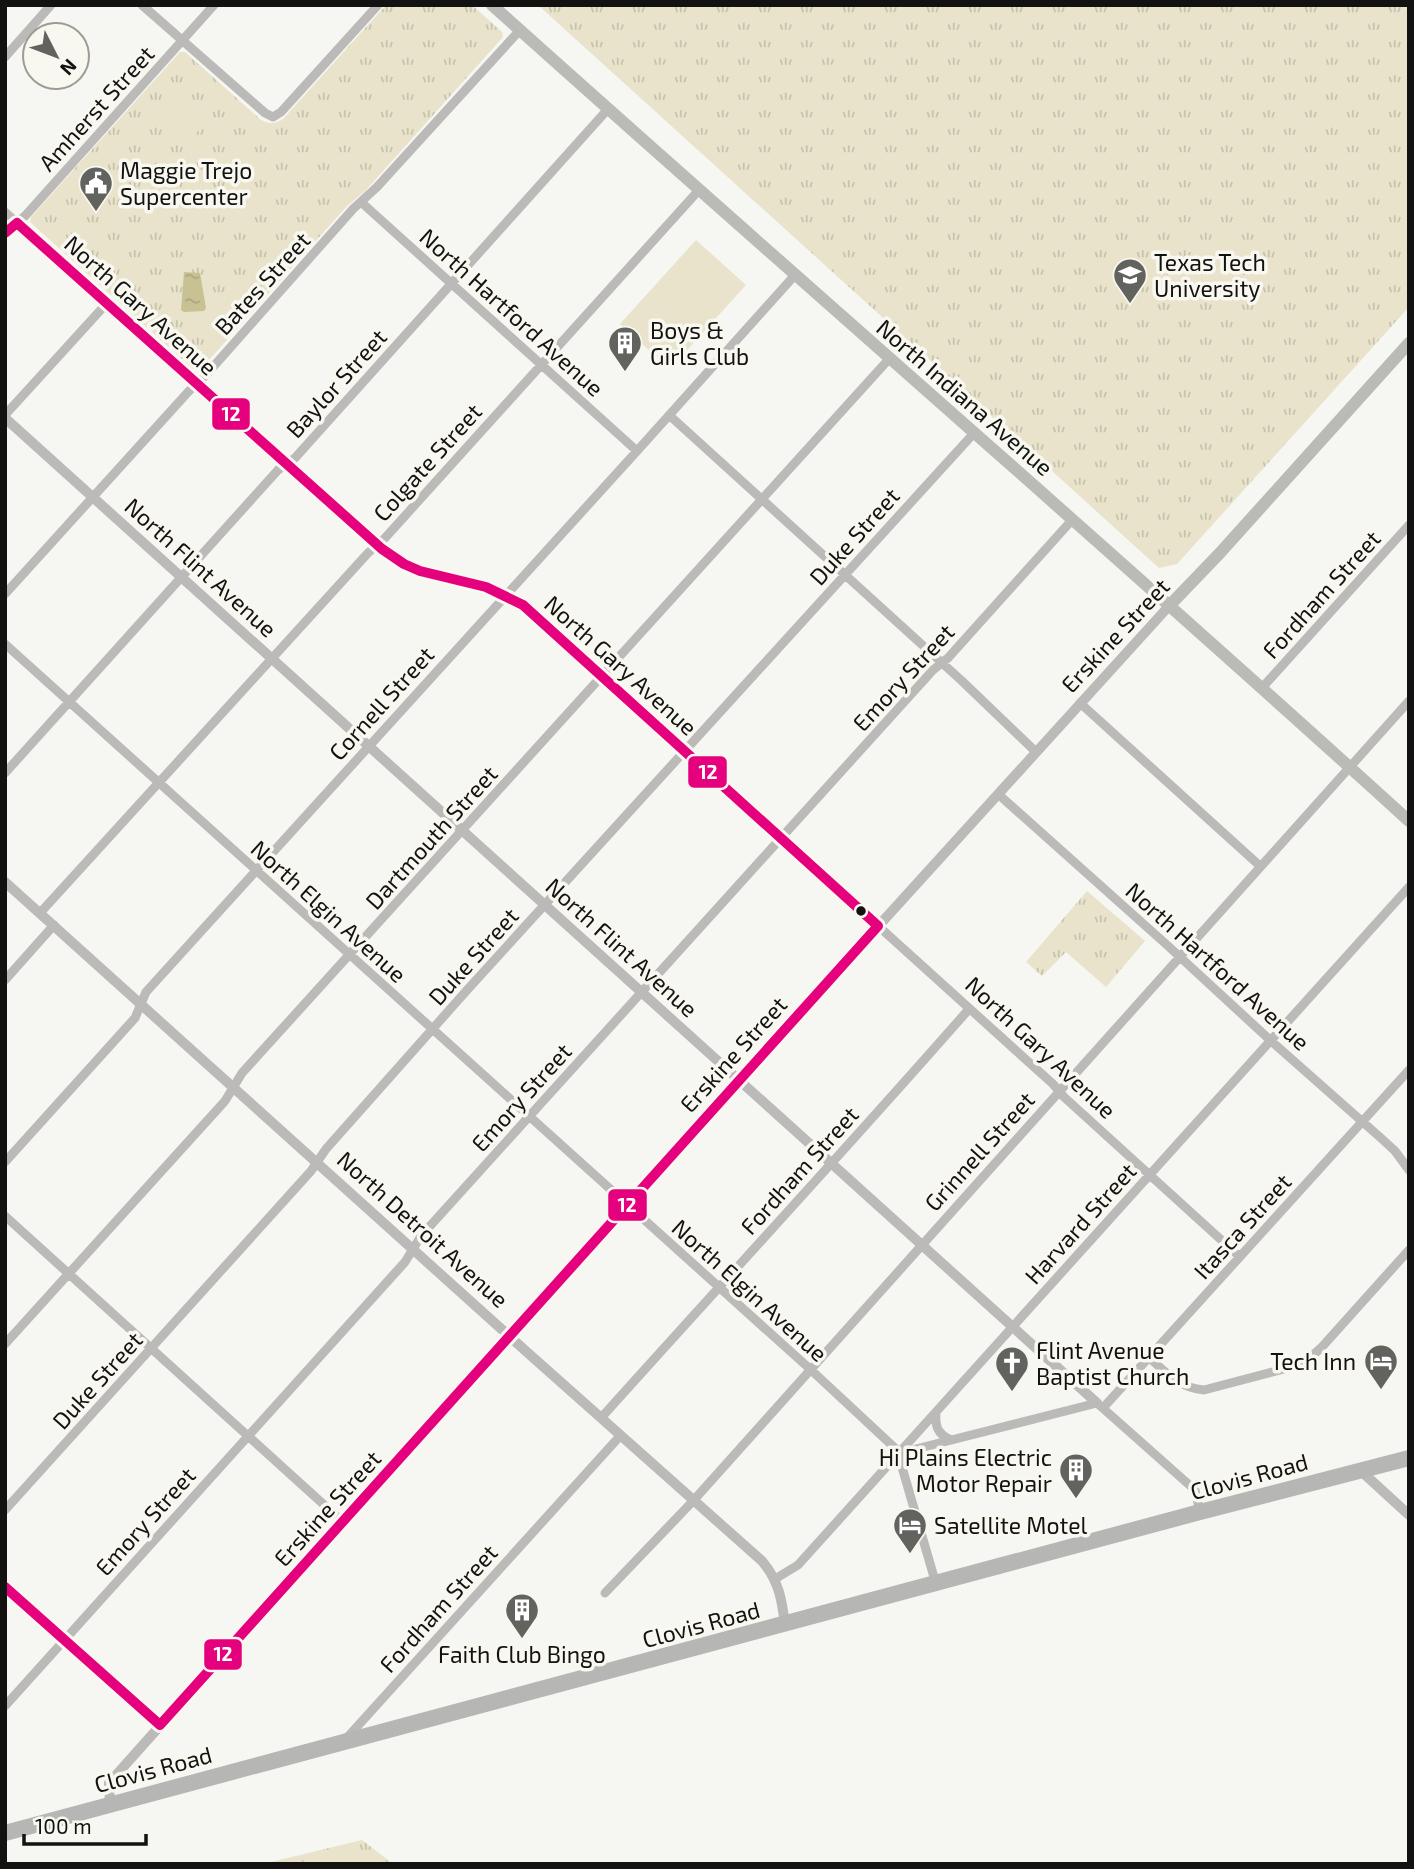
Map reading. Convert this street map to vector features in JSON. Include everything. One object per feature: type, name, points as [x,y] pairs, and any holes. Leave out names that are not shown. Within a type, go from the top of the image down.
[{"type":"highway","name":"Clovis Road","points":[[5,1833],[1409,1458]]},
{"type":"main road","name":"North Indiana Avenue","points":[[492,5],[1409,821]]},
{"type":"main road","name":"Erskine Street","points":[[1169,606],[1229,544],[1409,343]]},
{"type":"street","points":[[5,57],[51,5]]},
{"type":"street","points":[[142,5],[272,117],[281,113],[378,5]]},
{"type":"street","name":"Amherst Street","points":[[5,233],[25,216],[214,5]]},
{"type":"street","name":"Bates Street","points":[[5,594],[520,30]]},
{"type":"street","name":"Baylor Street","points":[[5,773],[278,470],[304,448],[608,109]]},
{"type":"street","name":"Colgate Street","points":[[40,913],[368,552],[386,538],[699,190]]},
{"type":"street","name":"North Hartford Avenue","points":[[361,202],[637,451]]},
{"type":"street","name":"North Gary Avenue","points":[[5,212],[377,545],[404,564],[421,571],[486,587],[523,605],[1240,1257]]},
{"type":"street","name":"Cornell Street","points":[[5,1162],[135,1018],[146,992],[795,275]]},
{"type":"street","points":[[5,417],[107,303]]},
{"type":"street","name":"Dartmouth Street","points":[[5,1344],[225,1101],[242,1073],[889,359]]},
{"type":"street","points":[[669,415],[1036,752]]},
{"type":"street","name":"North Flint Avenue","points":[[5,417],[1195,1490],[1200,1512]]},
{"type":"street","name":"Duke Street","points":[[5,1510],[311,1171],[326,1149],[432,1030],[975,432]]},
{"type":"street","name":"Emory Street","points":[[5,1706],[405,1262],[421,1236],[1072,520]]},
{"type":"street","name":"Fordham Street","points":[[1261,689],[1409,525]]},
{"type":"street","name":"Erskine Street","points":[[110,1804],[109,1783],[160,1725],[626,1204],[1169,606]]},
{"type":"street","name":"North Elgin Avenue","points":[[5,644],[897,1450],[936,1584]]},
{"type":"street","name":"Grinnell Street","points":[[605,1593],[693,1501],[1409,701]]},
{"type":"street","points":[[1080,703],[1261,866]]},
{"type":"street","name":"North Hartford Avenue","points":[[998,794],[1395,1151],[1409,1170]]},
{"type":"street","name":"North Detroit Avenue","points":[[5,882],[762,1561],[780,1591],[785,1625]]},
{"type":"street","name":"Harvard Street","points":[[775,1579],[799,1565],[1409,887]]},
{"type":"street","points":[[5,980],[54,926]]},
{"type":"street","name":"Fordham Street","points":[[601,1418],[969,1009]]},
{"type":"street","name":"Itasca Street","points":[[1100,1406],[1149,1357],[1409,1070]]},
{"type":"street","points":[[5,1216],[343,1522]]},
{"type":"street","points":[[1149,1357],[1180,1384],[1204,1390],[1305,1362],[1321,1348],[1409,1250]]},
{"type":"street","points":[[898,1454],[1100,1406]]},
{"type":"street","points":[[936,1412],[935,1422],[939,1432],[951,1440]]},
{"type":"street","name":"Fordham Street","points":[[342,1744],[620,1436]]},
{"type":"street","points":[[1361,1471],[1409,1514]]},
{"type":"street","points":[[5,1587],[160,1725]]},
{"type":"green space","points":[[386,5],[472,5],[502,32],[503,37],[200,370],[193,369],[30,222],[31,217],[180,52],[185,52],[261,120],[275,123],[283,119]]},
{"type":"green space","name":"Texas Tech University","points":[[538,5],[1409,5],[1409,307],[1177,564],[1159,568]]},
{"type":"green space","points":[[172,98],[203,126],[190,139],[160,114]]},
{"type":"green space","points":[[183,158],[204,175],[194,187],[174,170]]},
{"type":"green space","points":[[696,240],[746,285],[670,369],[620,324]]},
{"type":"green space","points":[[1087,891],[1145,941],[1106,987],[1066,952],[1042,976],[1026,962]]},
{"type":"green space","points":[[362,1840],[393,1864],[263,1864]]},
{"type":"green space","points":[[348,1856],[380,1864],[314,1864],[330,1858]]},
{"type":"water","points":[[184,272],[200,273],[206,308],[204,311],[181,310]]},
{"type":"transit line","name":"12","points":[[5,233],[17,223],[382,549],[420,571],[486,587],[523,605],[878,926],[160,1725],[5,1587]]},
{"type":"place","name":"Maggie Trejo Supercenter","points":[[96,213]]},
{"type":"place","name":"Texas Tech University","points":[[1130,305]]},
{"type":"place","name":"Boys & Girls Club","points":[[625,373]]},
{"type":"place","name":"Tech Inn","points":[[1381,1391]]},
{"type":"place","name":"Flint Avenue Baptist Church","points":[[1012,1393]]},
{"type":"place","name":"Hi Plains Electric Motor Repair","points":[[1076,1500]]},
{"type":"place","name":"Satellite Motel","points":[[910,1555]]},
{"type":"place","name":"Faith Club Bingo","points":[[522,1640]]}]
